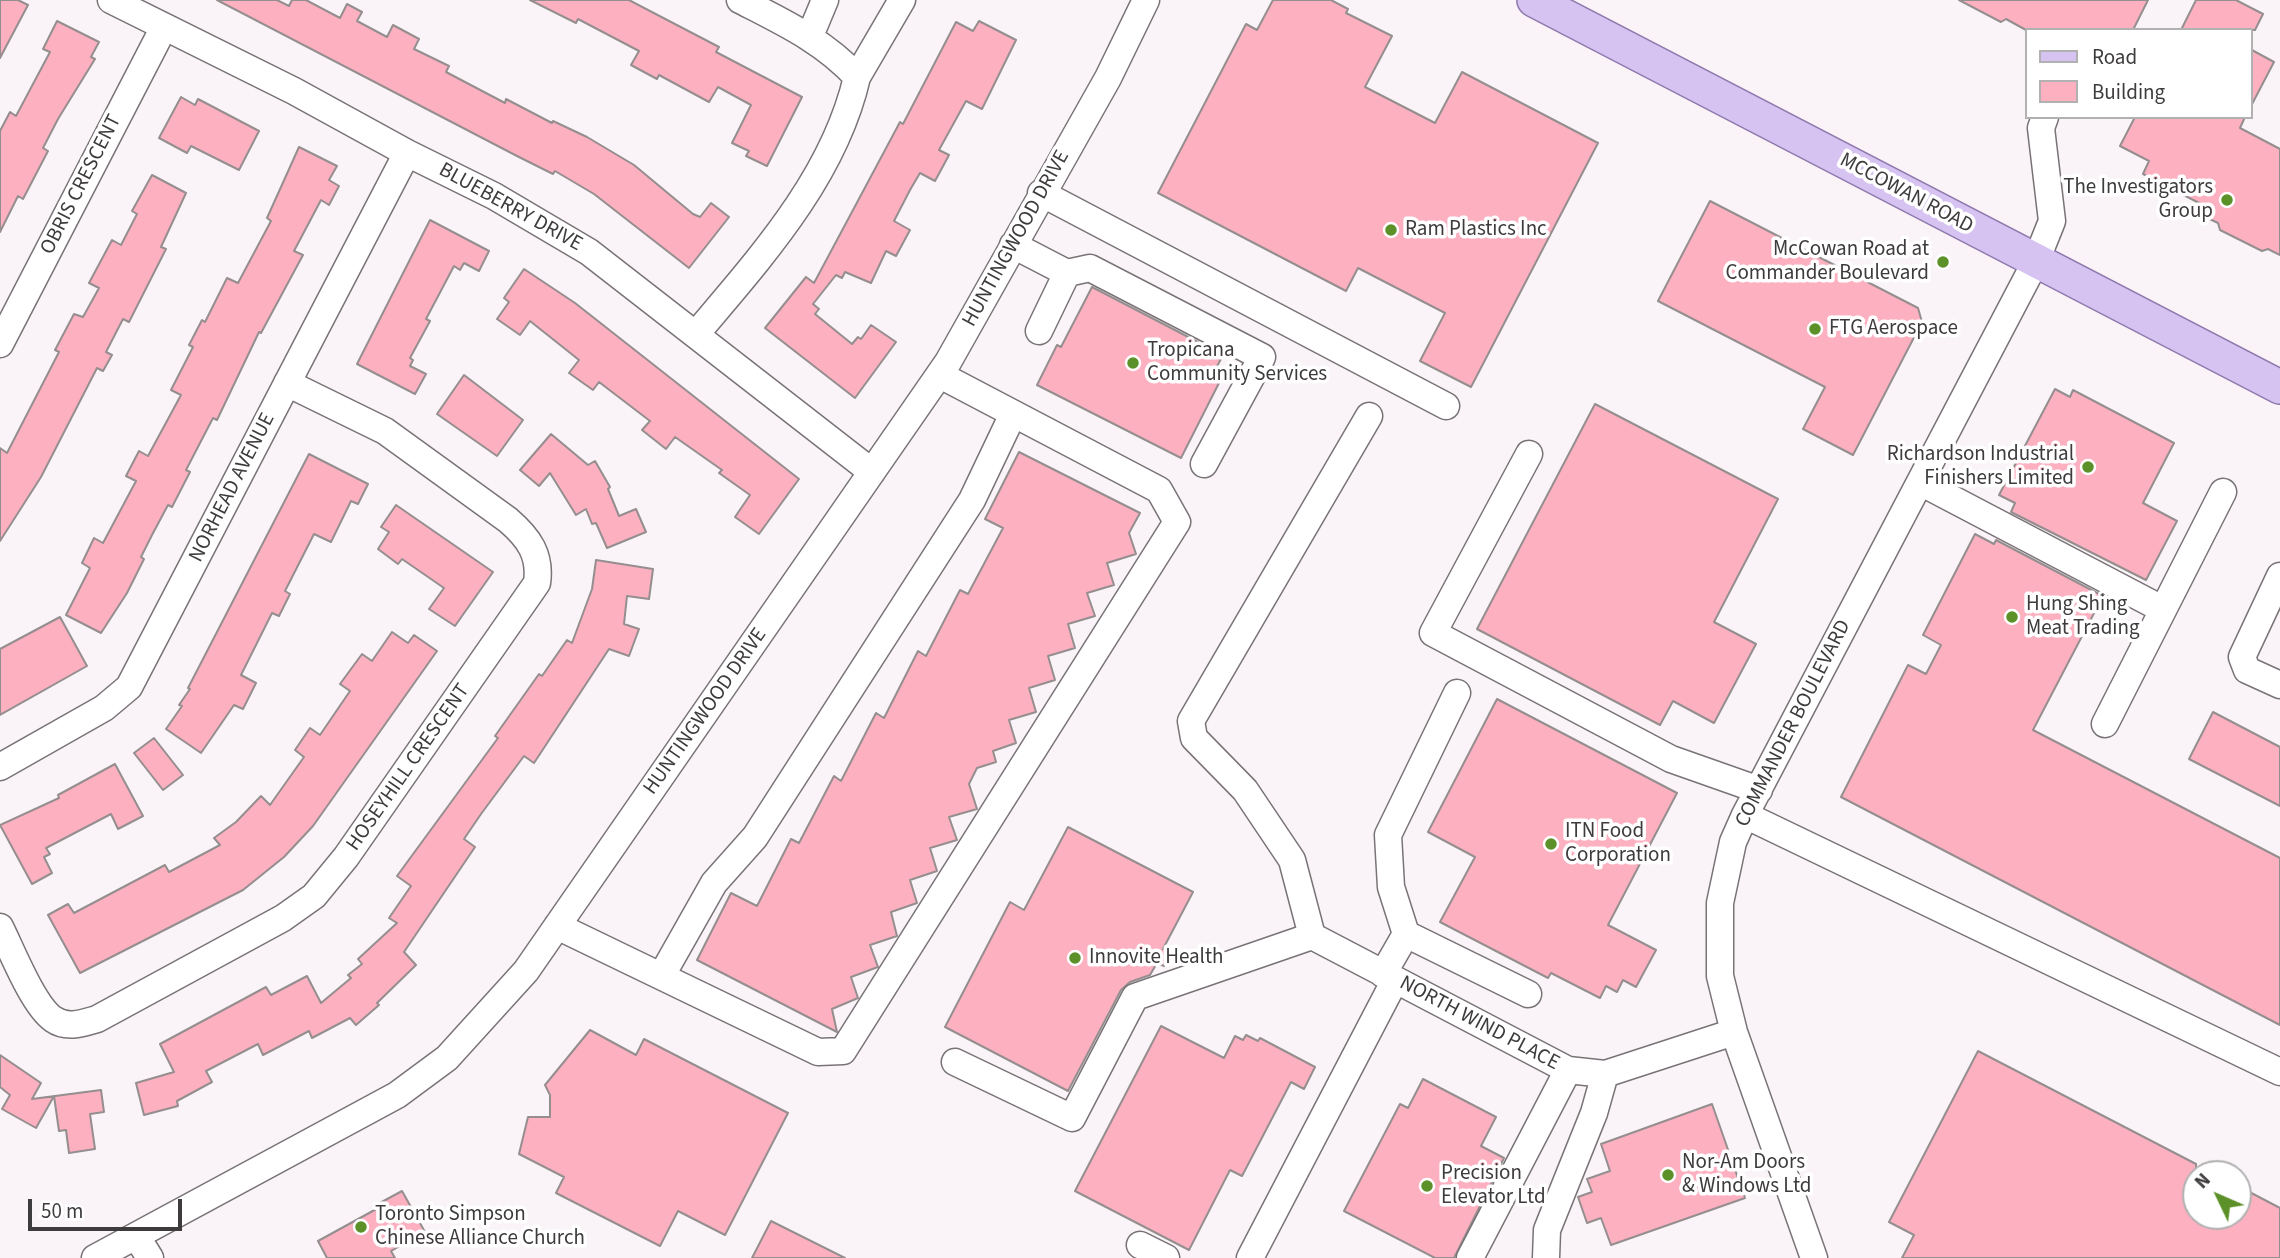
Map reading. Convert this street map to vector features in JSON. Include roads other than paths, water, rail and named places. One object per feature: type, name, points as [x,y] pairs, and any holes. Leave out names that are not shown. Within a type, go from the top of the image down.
[{"type":"main road","name":"MCCOWAN ROAD","points":[[1534,0],[2280,387]]},
{"type":"street","name":"BLUEBERRY DRIVE","points":[[111,0],[294,90],[407,153],[494,196],[589,252],[872,472]]},
{"type":"street","points":[[740,0],[810,36],[837,56],[857,77]]},
{"type":"street","points":[[810,36],[825,0]]},
{"type":"street","points":[[696,334],[805,198],[850,108],[857,77],[902,0]]},
{"type":"street","name":"HUNTINGWOOD DRIVE","points":[[95,1258],[144,1247],[397,1095],[447,1058],[526,971],[940,375],[1108,78],[1146,0]]},
{"type":"street","name":"OBRIS CRESCENT","points":[[0,344],[164,27]]},
{"type":"street","name":"COMMANDER BOULEVARD","points":[[1814,1258],[1734,1032],[1720,976],[1720,903],[1734,842],[1745,815],[2036,261],[2052,221],[2041,128],[2044,119]]},
{"type":"street","name":"NORHEAD AVENUE","points":[[0,767],[104,708],[129,687],[407,153]]},
{"type":"street","points":[[1041,193],[1446,406]]},
{"type":"street","points":[[1013,245],[1068,273],[1090,268],[1262,357],[1204,464]]},
{"type":"street","points":[[1039,331],[1068,273]]},
{"type":"street","points":[[557,926],[818,1052],[843,1051],[1177,522],[1159,490],[940,375]]},
{"type":"street","name":"HOSEYHILL CRESCENT","points":[[0,927],[43,1009],[54,1020],[76,1025],[97,1019],[283,918],[314,896],[346,857],[537,583],[540,564],[527,536],[509,520],[385,431],[286,383]]},
{"type":"street","points":[[662,975],[714,883],[755,836],[972,500],[1013,414]]},
{"type":"street","points":[[955,1062],[1072,1118],[1135,997],[1312,936],[1292,860],[1245,790],[1194,738],[1191,721],[1369,416]]},
{"type":"street","points":[[1529,454],[1433,633],[1671,759],[1759,790]]},
{"type":"street","points":[[1920,482],[2162,609]]},
{"type":"street","points":[[2105,724],[2223,492]]},
{"type":"street","points":[[2280,576],[2242,657],[2247,670],[2280,685]]},
{"type":"street","points":[[1250,1258],[1389,977],[1406,934],[1391,887],[1388,835],[1457,693]]},
{"type":"street","points":[[1745,815],[2280,1072]]},
{"type":"street","points":[[1406,934],[1528,994]]},
{"type":"street","name":"NORTH WIND PLACE","points":[[1312,936],[1568,1070],[1605,1074],[1734,1032]]},
{"type":"street","points":[[1470,1258],[1568,1070]]},
{"type":"street","points":[[1546,1258],[1547,1230],[1594,1113],[1605,1074]]},
{"type":"street","points":[[1140,1245],[1166,1258]]},
{"type":"place","name":"The Investigators Group","points":[[2227,200]]},
{"type":"place","name":"Ram Plastics Inc","points":[[1391,230]]},
{"type":"place","name":"McCowan Road at Commander Boulevard","points":[[1943,262]]},
{"type":"place","name":"FTG Aerospace","points":[[1815,329]]},
{"type":"place","name":"Tropicana Community Services","points":[[1133,363]]},
{"type":"place","name":"Richardson Industrial Finishers Limited","points":[[2088,467]]},
{"type":"place","name":"Hung Shing Meat Trading","points":[[2012,617]]},
{"type":"place","name":"ITN Food Corporation","points":[[1551,844]]},
{"type":"place","name":"Innovite Health","points":[[1075,958]]},
{"type":"place","name":"Nor-Am Doors & Windows Ltd","points":[[1668,1175]]},
{"type":"place","name":"Precision Elevator Ltd","points":[[1427,1186]]},
{"type":"place","name":"Toronto Simpson Chinese Alliance Church","points":[[361,1227]]}]
